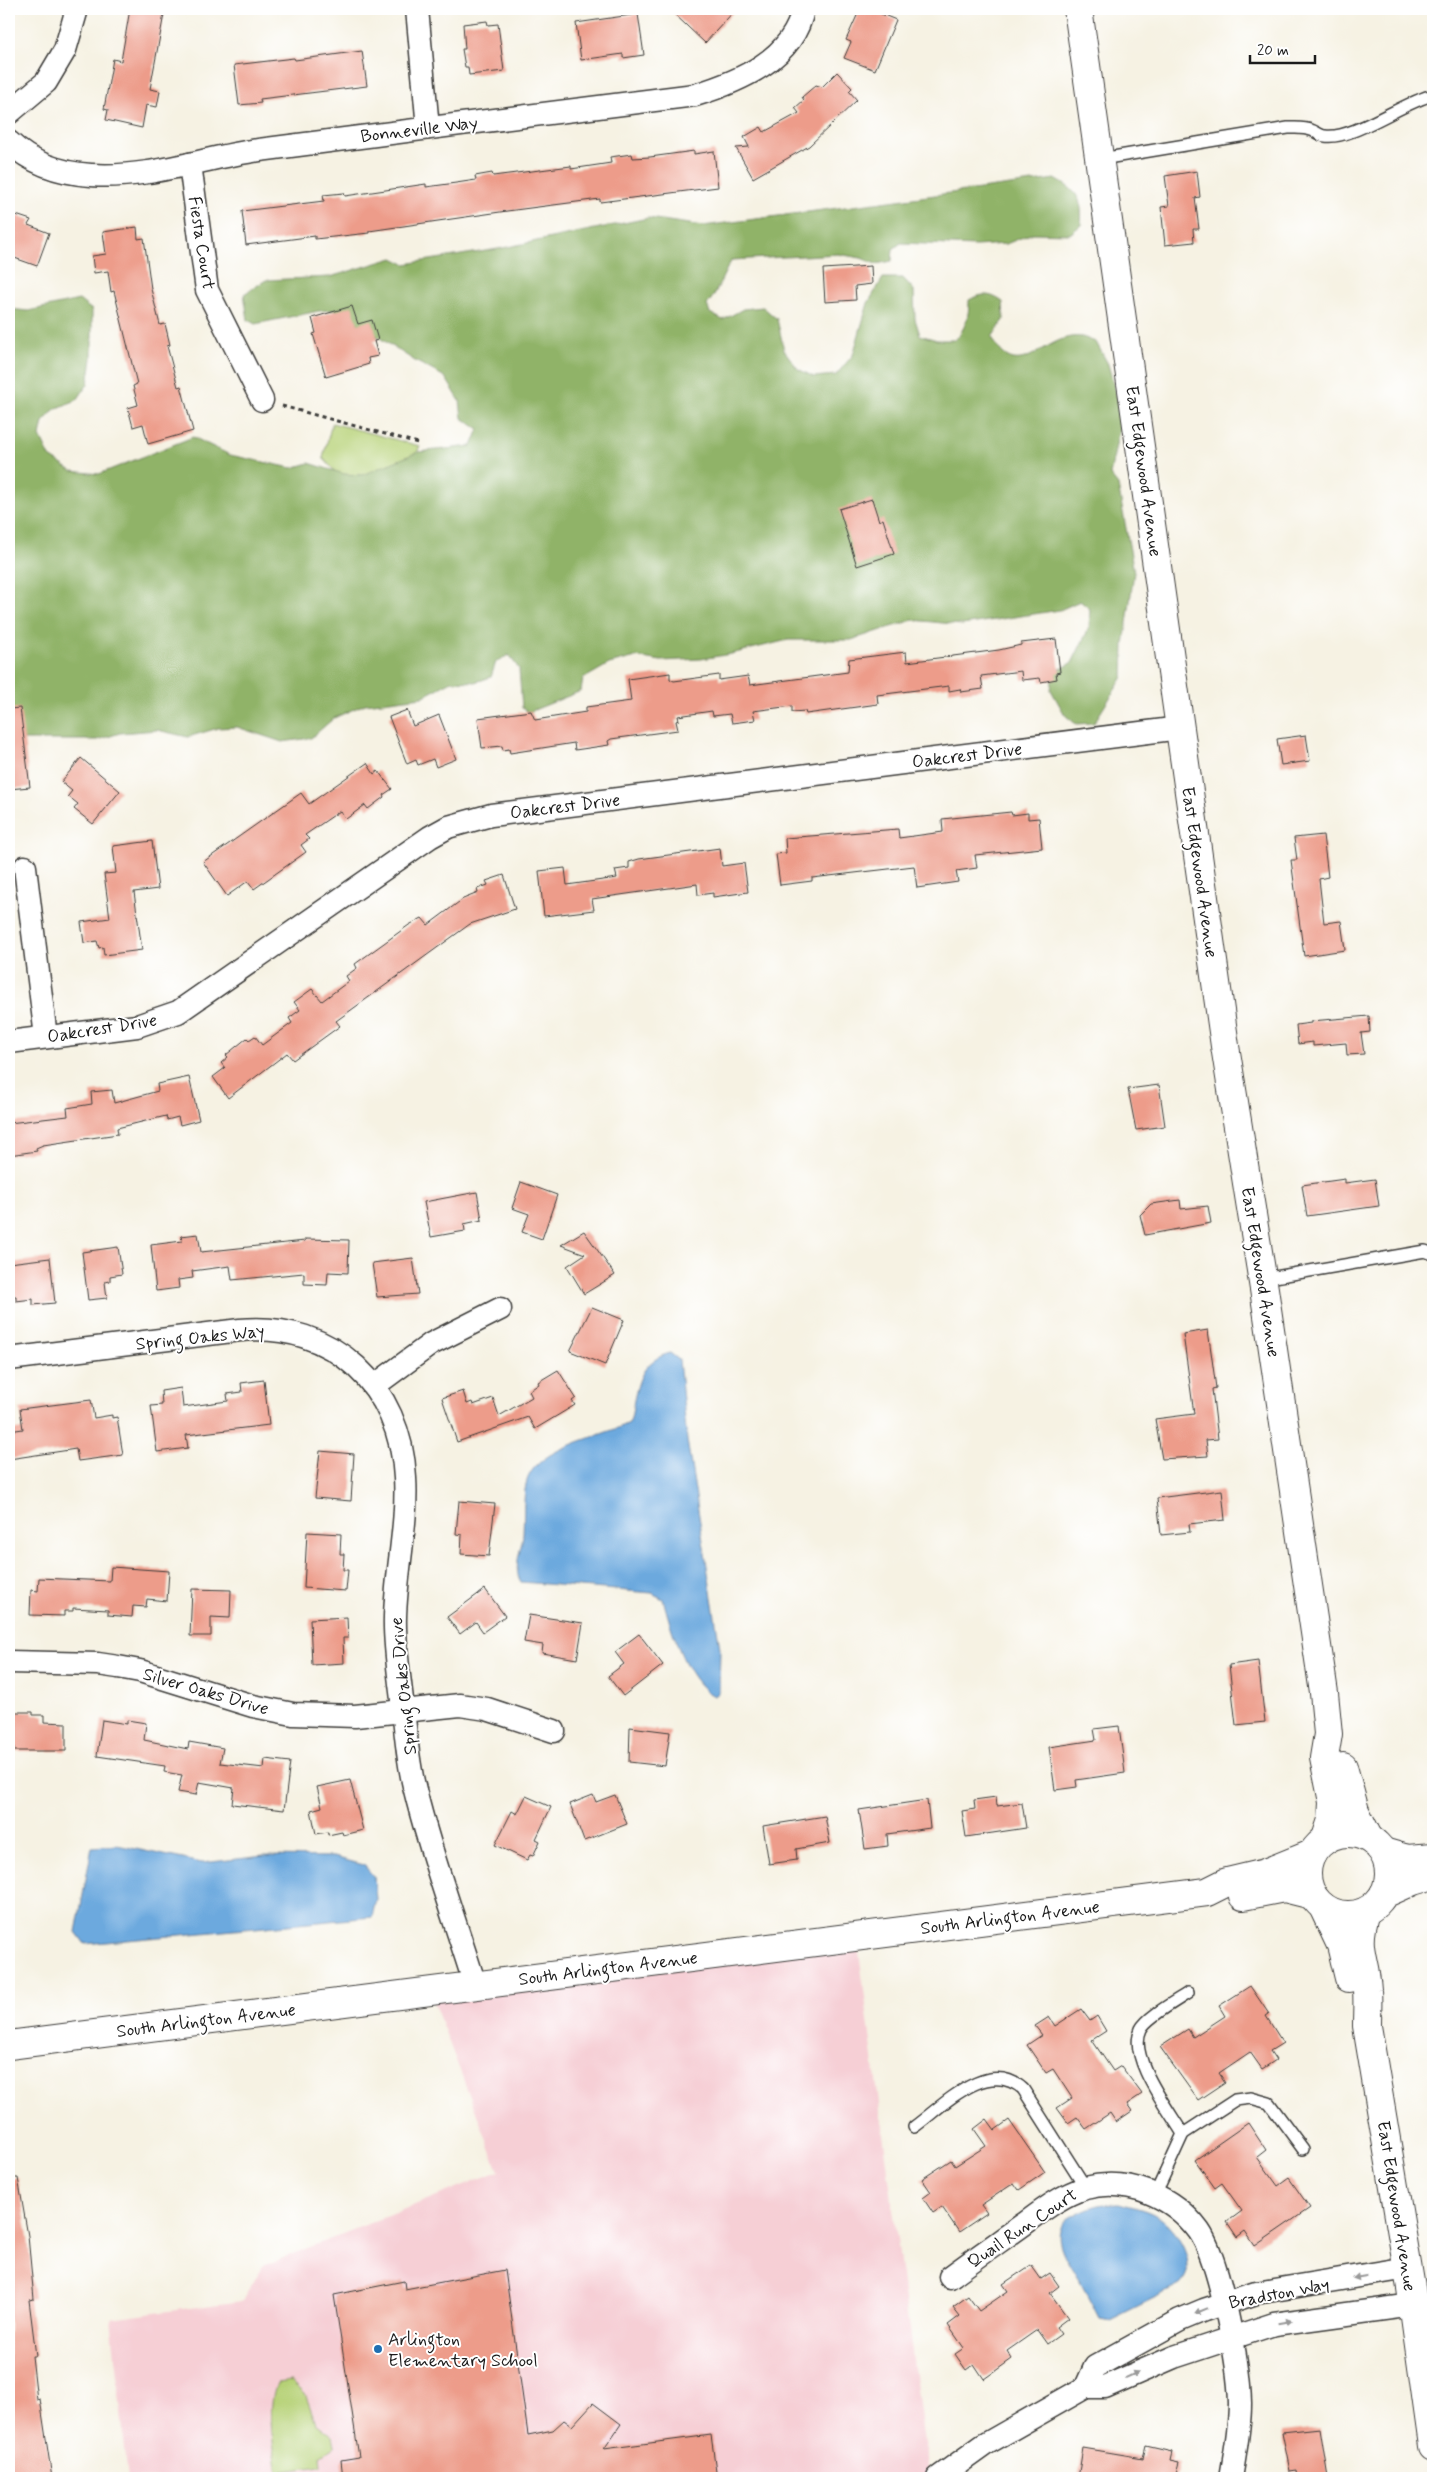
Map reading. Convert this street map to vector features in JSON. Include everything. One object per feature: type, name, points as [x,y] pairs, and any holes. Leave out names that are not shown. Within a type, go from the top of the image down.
[{"type":"main road","name":"East Edgewood Avenue","points":[[1078,9],[1101,159],[1224,1046],[1263,1279],[1328,1734]]},
{"type":"main road","points":[[1328,1734],[1341,1755],[1345,1780],[1355,1812],[1376,1845],[1389,1873],[1358,1932],[1358,1945],[1367,1988],[1367,2026]]},
{"type":"main road","points":[[1328,1734],[1324,1758],[1333,1802],[1332,1820],[1307,1874],[1318,1901],[1341,1945],[1352,1992],[1367,2026]]},
{"type":"main road","points":[[1319,1846],[1347,1832],[1407,1859],[1433,1857]]},
{"type":"main road","name":"South Arlington Avenue","points":[[9,2045],[1207,1892],[1227,1882],[1265,1873],[1319,1846]]},
{"type":"main road","points":[[1318,1901],[1343,1915],[1374,1903],[1413,1881],[1433,1875]]},
{"type":"main road","name":"South Arlington Avenue","points":[[1207,1892],[1228,1898],[1284,1888],[1318,1901]]},
{"type":"main road","name":"East Edgewood Avenue","points":[[1367,2026],[1408,2268],[1433,2446]]},
{"type":"street","points":[[9,113],[46,82],[65,50],[78,9]]},
{"type":"street","points":[[417,9],[428,128]]},
{"type":"street","name":"Bonneville Way","points":[[9,142],[22,154],[52,169],[90,175],[137,175],[252,151],[695,95],[727,86],[758,69],[786,44],[801,16],[802,9]]},
{"type":"street","name":"Fiesta Court","points":[[190,164],[206,290],[262,400]]},
{"type":"street","name":"Oakcrest Drive","points":[[9,1042],[137,1026],[178,1012],[430,837],[448,827],[476,818],[1180,728]]},
{"type":"street","points":[[25,867],[46,1037]]},
{"type":"street","points":[[374,1386],[431,1344],[500,1309]]},
{"type":"street","name":"Spring Oaks Way","points":[[9,1359],[240,1330],[269,1329],[291,1332],[320,1342],[346,1357],[374,1386]]},
{"type":"street","name":"Spring Oaks Drive","points":[[374,1386],[385,1402],[401,1439],[406,1479],[395,1617],[414,1788],[475,1985]]},
{"type":"street","name":"Silver Oaks Drive","points":[[9,1662],[98,1664],[140,1671],[253,1706],[293,1714],[336,1717],[447,1705],[480,1708],[554,1731]]},
{"type":"street","name":"Quail Run Court","points":[[950,2277],[1058,2200],[1086,2188],[1103,2185],[1126,2186],[1155,2195],[1172,2206],[1198,2230],[1214,2267],[1228,2320],[1240,2401],[1239,2428],[1231,2478]]},
{"type":"street","name":"Bradston Way","points":[[938,2478],[984,2445],[1086,2387],[1105,2387],[1147,2368],[1228,2320],[1256,2293],[1408,2268]]},
{"type":"street","name":"Bradston Way","points":[[1086,2387],[1095,2367],[1180,2320],[1282,2323],[1413,2305]]},
{"type":"lane","points":[[1101,159],[1288,128],[1309,128],[1325,136],[1341,134],[1364,126],[1397,109],[1433,95]]},
{"type":"lane","points":[[1263,1279],[1425,1251],[1433,1254]]},
{"type":"lane","points":[[1183,2134],[1143,2066],[1138,2046],[1144,2025],[1188,1994]]},
{"type":"lane","points":[[914,2128],[969,2086],[990,2078],[1010,2082],[1023,2089],[1086,2188]]},
{"type":"lane","points":[[1155,2195],[1183,2134],[1235,2100],[1251,2098],[1264,2101],[1274,2107],[1303,2149]]},
{"type":"path","points":[[262,400],[418,443]]},
{"type":"shaded area","points":[[857,1937],[927,2465],[927,2474],[924,2478],[128,2478],[111,2319],[242,2301],[263,2266],[499,2171],[429,1991]]},
{"type":"green space","points":[[1055,179],[1074,192],[1080,202],[1081,225],[1070,234],[1033,233],[1006,244],[976,246],[901,243],[893,249],[892,261],[876,264],[861,258],[838,254],[732,260],[707,305],[710,313],[723,320],[743,309],[763,307],[777,319],[784,350],[798,369],[814,377],[836,375],[853,355],[868,303],[883,278],[903,278],[914,290],[915,319],[920,335],[937,340],[955,340],[966,322],[969,300],[986,295],[1003,302],[1004,320],[992,337],[1002,352],[1012,359],[1022,359],[1033,355],[1069,337],[1082,337],[1096,342],[1108,364],[1122,415],[1110,475],[1118,485],[1134,572],[1124,645],[1123,677],[1094,723],[1076,724],[1065,715],[1051,690],[1053,673],[1072,663],[1089,628],[1090,609],[1080,601],[1060,610],[962,625],[913,620],[851,640],[788,640],[731,654],[701,659],[661,661],[636,657],[609,664],[583,679],[581,691],[529,712],[522,708],[519,669],[509,655],[496,662],[491,677],[476,682],[452,681],[422,697],[365,704],[334,718],[311,738],[282,742],[237,727],[218,728],[188,737],[157,730],[120,733],[98,740],[9,740],[9,309],[28,311],[79,300],[92,310],[92,359],[88,384],[77,400],[55,409],[43,422],[40,436],[50,457],[72,471],[99,474],[193,437],[230,455],[292,468],[309,463],[344,474],[362,475],[418,452],[472,446],[479,429],[462,418],[460,401],[445,377],[415,361],[337,310],[319,311],[255,324],[248,320],[244,294],[266,280],[330,277],[393,258],[405,264],[498,249],[648,218],[703,226]]},
{"type":"green space","points":[[332,423],[420,446],[401,488],[339,476],[323,458]]},
{"type":"green space","points":[[291,2381],[305,2394],[316,2423],[333,2436],[335,2445],[320,2456],[321,2466],[278,2472],[274,2450],[272,2405],[277,2383]]},
{"type":"water","points":[[670,1353],[679,1360],[687,1440],[720,1648],[719,1693],[714,1696],[695,1679],[687,1666],[675,1638],[663,1599],[652,1593],[521,1582],[517,1571],[523,1534],[525,1490],[532,1471],[541,1461],[554,1452],[629,1423],[638,1384],[644,1370],[661,1356]]},
{"type":"water","points":[[117,1845],[202,1863],[264,1856],[334,1857],[364,1865],[374,1877],[376,1899],[372,1917],[85,1944],[76,1932],[92,1847]]},
{"type":"water","points":[[1119,2203],[1142,2209],[1163,2220],[1176,2233],[1181,2242],[1185,2251],[1188,2269],[1180,2285],[1110,2320],[1099,2318],[1067,2260],[1059,2234],[1062,2226],[1068,2219],[1078,2213],[1098,2205]]},
{"type":"building","points":[[130,9],[165,9],[150,89],[160,91],[157,107],[146,105],[142,128],[106,120],[108,110],[104,109],[113,59],[121,61]]},
{"type":"building","points":[[669,9],[736,9],[705,43]]},
{"type":"building","points":[[860,9],[869,9],[896,20],[875,70],[844,58],[851,42],[846,40]]},
{"type":"building","points":[[638,14],[644,55],[623,58],[623,54],[581,60],[576,23]]},
{"type":"building","points":[[487,21],[488,25],[498,24],[504,71],[469,75],[468,67],[465,67],[462,49],[465,49],[463,24]]},
{"type":"building","points":[[362,51],[367,86],[260,99],[261,103],[239,105],[234,65],[294,58],[295,60]]},
{"type":"building","points":[[837,72],[852,88],[849,91],[857,100],[809,146],[753,178],[736,148],[749,147],[744,137],[761,127],[764,132],[799,113],[795,108],[804,100],[802,97],[816,85],[822,87]]},
{"type":"building","points":[[694,151],[694,154],[714,151],[718,187],[600,202],[600,199],[507,211],[369,231],[369,233],[315,239],[315,236],[246,245],[242,211],[324,201],[323,195],[344,193],[345,196],[426,184],[426,187],[476,180],[475,176],[492,173],[493,176],[571,166],[571,169],[611,163],[610,157],[632,154],[633,158]]},
{"type":"building","points":[[1197,171],[1200,197],[1195,198],[1199,229],[1193,229],[1194,242],[1165,245],[1161,207],[1169,206],[1165,176]]},
{"type":"building","points":[[13,214],[31,220],[28,225],[49,233],[37,266],[9,256],[9,227]]},
{"type":"building","points":[[137,227],[138,239],[144,238],[151,289],[160,325],[165,324],[170,345],[167,346],[178,387],[181,386],[193,431],[148,444],[143,424],[133,427],[128,408],[138,405],[133,386],[137,384],[114,291],[111,292],[108,271],[94,273],[92,256],[106,254],[103,232]]},
{"type":"building","points":[[871,266],[872,284],[855,286],[856,300],[825,302],[823,269]]},
{"type":"building","points":[[352,306],[358,324],[372,320],[378,340],[374,341],[378,356],[368,358],[369,364],[326,377],[313,334],[316,333],[312,318]]},
{"type":"building","points":[[872,499],[879,521],[883,519],[894,554],[857,566],[839,509]]},
{"type":"building","points":[[1056,639],[1060,672],[1056,673],[1057,679],[1041,682],[1040,678],[1022,680],[1021,671],[981,676],[983,689],[961,692],[960,689],[949,691],[949,686],[877,695],[878,704],[806,714],[805,711],[792,712],[792,706],[753,711],[755,720],[732,723],[730,714],[713,716],[712,711],[678,716],[679,720],[676,721],[678,730],[611,739],[608,741],[609,745],[575,750],[574,743],[510,753],[509,749],[503,750],[502,746],[482,748],[478,718],[531,711],[535,720],[586,712],[586,707],[631,701],[628,679],[670,673],[670,679],[674,681],[719,675],[719,680],[748,676],[750,685],[848,672],[849,659],[906,652],[907,662],[999,650],[1021,645],[1021,643]]},
{"type":"building","points":[[20,708],[30,787],[9,789],[9,709]]},
{"type":"building","points":[[407,710],[413,726],[439,715],[456,759],[436,767],[433,759],[418,765],[416,760],[407,764],[389,717]]},
{"type":"building","points":[[1306,735],[1310,761],[1281,765],[1277,739]]},
{"type":"building","points":[[81,758],[120,791],[93,824],[74,809],[78,804],[68,796],[72,791],[61,782]]},
{"type":"building","points":[[367,763],[374,774],[378,771],[392,789],[383,795],[384,797],[368,809],[365,805],[346,819],[340,811],[305,835],[309,839],[301,845],[306,852],[254,889],[248,881],[227,896],[203,862],[301,793],[309,804]]},
{"type":"building","points":[[1011,812],[1012,815],[1028,813],[1028,819],[1039,818],[1042,848],[975,855],[977,868],[956,871],[958,882],[917,888],[914,866],[812,878],[812,881],[780,885],[776,854],[786,853],[785,838],[898,829],[899,838],[943,832],[942,819]]},
{"type":"building","points":[[1323,835],[1328,877],[1319,879],[1324,923],[1341,921],[1345,950],[1304,956],[1291,860],[1297,860],[1294,838]]},
{"type":"building","points":[[152,841],[158,889],[134,892],[142,950],[104,955],[103,947],[99,948],[97,941],[84,943],[81,922],[110,918],[104,874],[116,873],[113,846]]},
{"type":"building","points":[[720,848],[722,866],[744,863],[748,892],[713,897],[713,893],[698,895],[697,884],[592,899],[594,910],[544,916],[539,871],[565,868],[567,885],[617,878],[615,870],[629,868],[629,862],[639,859]]},
{"type":"building","points":[[504,875],[515,909],[470,924],[336,1021],[340,1026],[293,1060],[287,1053],[228,1098],[213,1077],[225,1068],[221,1063],[228,1057],[226,1055],[247,1038],[249,1040],[255,1036],[262,1045],[292,1023],[289,1018],[300,1010],[294,1002],[312,989],[322,1001],[349,981],[346,976],[357,968],[355,964],[409,925],[422,918],[428,925],[463,899],[478,893],[477,889],[488,885],[486,881]]},
{"type":"building","points":[[1369,1016],[1370,1032],[1361,1033],[1364,1054],[1347,1055],[1346,1043],[1313,1046],[1313,1042],[1298,1044],[1296,1025],[1311,1023],[1311,1021]]},
{"type":"building","points":[[189,1077],[199,1120],[180,1125],[178,1117],[167,1120],[166,1116],[117,1128],[118,1134],[43,1145],[36,1148],[37,1151],[9,1155],[9,1123],[68,1116],[67,1108],[92,1104],[91,1092],[112,1090],[114,1103],[158,1091],[157,1084]]},
{"type":"building","points":[[1159,1085],[1165,1126],[1136,1130],[1128,1089]]},
{"type":"building","points":[[1345,1179],[1345,1183],[1375,1179],[1379,1206],[1307,1216],[1302,1185]]},
{"type":"building","points":[[521,1182],[557,1195],[542,1239],[522,1232],[529,1214],[512,1208]]},
{"type":"building","points":[[477,1192],[482,1220],[464,1224],[465,1231],[431,1237],[424,1202]]},
{"type":"building","points":[[1180,1200],[1181,1209],[1208,1206],[1211,1223],[1145,1235],[1140,1215],[1151,1204]]},
{"type":"building","points":[[584,1231],[615,1275],[584,1294],[567,1266],[585,1254],[561,1245]]},
{"type":"building","points":[[198,1234],[201,1252],[305,1241],[305,1239],[349,1240],[348,1273],[328,1272],[327,1285],[304,1284],[304,1273],[232,1280],[230,1266],[192,1271],[193,1278],[178,1280],[179,1288],[156,1291],[151,1245],[182,1241],[181,1236]]},
{"type":"building","points":[[118,1247],[122,1274],[110,1276],[110,1281],[105,1282],[107,1298],[88,1300],[82,1252]]},
{"type":"building","points":[[50,1258],[55,1303],[33,1305],[33,1299],[16,1301],[16,1296],[9,1296],[9,1263]]},
{"type":"building","points":[[413,1258],[418,1294],[377,1297],[372,1263]]},
{"type":"building","points":[[592,1307],[624,1320],[605,1365],[570,1351]]},
{"type":"building","points":[[1208,1330],[1216,1388],[1212,1389],[1218,1439],[1206,1440],[1208,1456],[1162,1459],[1155,1419],[1194,1414],[1183,1334]]},
{"type":"building","points":[[558,1370],[576,1398],[572,1401],[575,1405],[535,1429],[528,1417],[457,1442],[442,1398],[463,1391],[467,1404],[472,1402],[473,1405],[493,1398],[499,1416],[532,1397],[529,1391],[539,1384],[538,1382]]},
{"type":"building","points":[[264,1380],[269,1425],[186,1435],[188,1448],[157,1452],[151,1406],[162,1405],[161,1391],[181,1388],[183,1407],[228,1401],[227,1394],[242,1392],[241,1383]]},
{"type":"building","points":[[91,1400],[94,1418],[112,1415],[112,1418],[117,1417],[123,1455],[78,1461],[76,1449],[9,1459],[9,1431],[23,1429],[20,1409]]},
{"type":"building","points":[[320,1451],[354,1454],[351,1501],[315,1498]]},
{"type":"building","points":[[1222,1490],[1225,1520],[1189,1524],[1190,1532],[1161,1535],[1157,1498]]},
{"type":"building","points":[[459,1501],[495,1504],[489,1556],[461,1554],[462,1535],[456,1534]]},
{"type":"building","points":[[307,1532],[341,1534],[340,1554],[344,1554],[343,1570],[348,1570],[346,1591],[304,1588]]},
{"type":"building","points":[[111,1567],[169,1571],[167,1601],[147,1599],[146,1607],[133,1606],[132,1617],[108,1615],[108,1610],[73,1608],[73,1611],[64,1611],[64,1616],[30,1615],[31,1590],[38,1591],[39,1578],[110,1581]]},
{"type":"building","points":[[192,1589],[231,1590],[230,1618],[211,1617],[211,1636],[190,1636]]},
{"type":"building","points":[[485,1589],[505,1616],[483,1632],[476,1622],[460,1634],[447,1617]]},
{"type":"building","points":[[529,1615],[583,1623],[577,1659],[542,1653],[543,1645],[524,1642]]},
{"type":"building","points":[[347,1617],[348,1638],[343,1638],[344,1663],[312,1665],[310,1619]]},
{"type":"building","points":[[639,1634],[663,1665],[623,1696],[608,1676],[624,1664],[615,1652]]},
{"type":"building","points":[[1258,1661],[1265,1722],[1236,1725],[1229,1665]]},
{"type":"building","points":[[13,1712],[33,1712],[33,1715],[44,1715],[44,1722],[66,1723],[66,1751],[14,1751]]},
{"type":"building","points":[[102,1720],[127,1724],[127,1720],[146,1723],[144,1740],[188,1749],[189,1742],[223,1748],[220,1763],[264,1768],[265,1759],[290,1762],[284,1810],[232,1804],[234,1788],[199,1782],[196,1795],[178,1792],[182,1775],[164,1772],[165,1766],[97,1756]]},
{"type":"building","points":[[1119,1726],[1125,1773],[1076,1780],[1077,1787],[1055,1790],[1049,1747],[1096,1740],[1094,1729]]},
{"type":"building","points":[[630,1727],[670,1732],[665,1766],[629,1762]]},
{"type":"building","points":[[350,1780],[363,1830],[343,1835],[342,1832],[328,1835],[328,1832],[316,1834],[311,1810],[322,1807],[317,1787]]},
{"type":"building","points":[[593,1795],[596,1802],[615,1795],[627,1824],[584,1841],[570,1804]]},
{"type":"building","points":[[526,1796],[551,1807],[536,1839],[540,1841],[533,1856],[530,1855],[527,1860],[495,1845],[512,1811],[517,1814]]},
{"type":"building","points":[[996,1797],[997,1806],[1022,1803],[1026,1828],[966,1837],[962,1811],[975,1809],[974,1800]]},
{"type":"building","points":[[927,1800],[930,1828],[887,1834],[888,1846],[865,1849],[859,1810]]},
{"type":"building","points":[[825,1816],[830,1843],[796,1849],[797,1860],[769,1864],[763,1826]]},
{"type":"building","points":[[1250,1986],[1269,2014],[1266,2016],[1283,2043],[1270,2051],[1276,2060],[1262,2069],[1250,2052],[1219,2073],[1225,2082],[1198,2100],[1160,2047],[1188,2029],[1193,2037],[1225,2016],[1219,2006]]},
{"type":"building","points":[[1081,2009],[1090,2021],[1097,2016],[1106,2031],[1092,2040],[1113,2071],[1121,2066],[1142,2094],[1127,2104],[1132,2111],[1116,2122],[1110,2113],[1086,2129],[1077,2117],[1068,2123],[1057,2108],[1072,2098],[1053,2069],[1046,2073],[1027,2045],[1042,2035],[1035,2026],[1049,2017],[1055,2026]]},
{"type":"building","points":[[987,2119],[995,2130],[1009,2120],[1045,2172],[1019,2190],[1014,2183],[981,2205],[987,2213],[959,2232],[942,2207],[933,2213],[923,2198],[931,2192],[922,2179],[951,2160],[955,2166],[986,2146],[974,2129]]},
{"type":"building","points":[[1248,2123],[1266,2150],[1257,2157],[1278,2186],[1289,2178],[1310,2208],[1255,2246],[1245,2231],[1237,2237],[1227,2222],[1242,2211],[1222,2183],[1215,2188],[1195,2160]]},
{"type":"building","points":[[9,2178],[18,2178],[28,2236],[34,2299],[29,2300],[36,2356],[32,2356],[37,2400],[40,2399],[52,2478],[9,2478]]},
{"type":"building","points":[[1031,2265],[1041,2279],[1050,2273],[1059,2286],[1050,2293],[1068,2318],[1056,2327],[1061,2334],[1047,2344],[1037,2330],[1007,2351],[1012,2359],[984,2379],[974,2364],[966,2370],[955,2354],[964,2348],[948,2325],[960,2316],[953,2307],[968,2296],[979,2311],[1008,2291],[1003,2284]]},
{"type":"building","name":"Arlington Elementary School","points":[[505,2270],[528,2435],[553,2430],[564,2420],[572,2426],[593,2403],[621,2424],[604,2449],[711,2435],[717,2478],[343,2478],[341,2460],[359,2457],[334,2295],[404,2281],[405,2289]]},
{"type":"building","points":[[1320,2428],[1328,2478],[1298,2478],[1297,2470],[1290,2471],[1282,2432]]},
{"type":"building","points":[[1146,2446],[1172,2452],[1170,2461],[1179,2463],[1175,2478],[1078,2478],[1083,2448],[1143,2458]]},
{"type":"place","name":"Arlington Elementary School","points":[[378,2349]]}]
